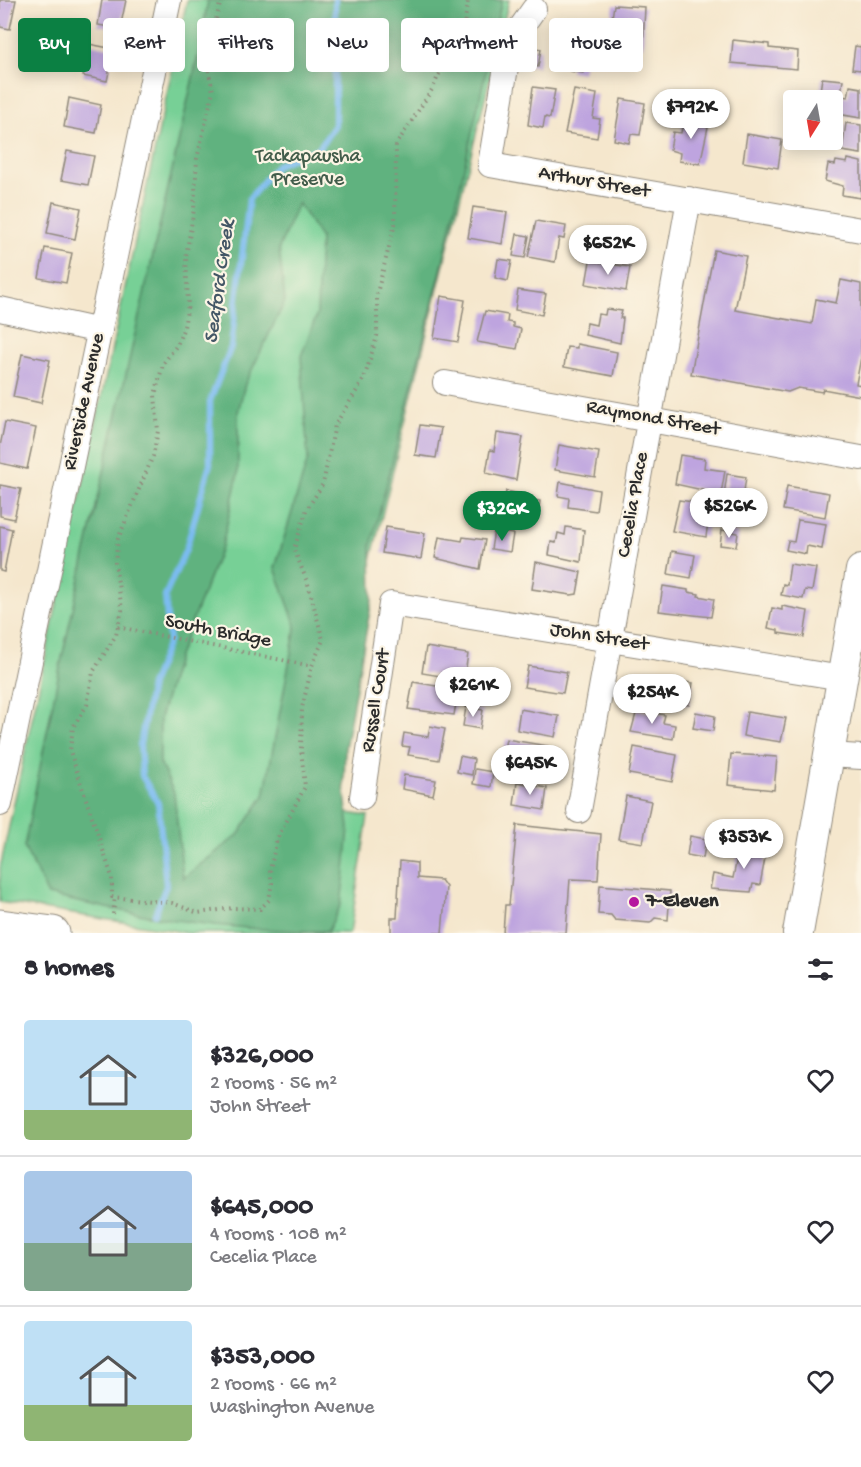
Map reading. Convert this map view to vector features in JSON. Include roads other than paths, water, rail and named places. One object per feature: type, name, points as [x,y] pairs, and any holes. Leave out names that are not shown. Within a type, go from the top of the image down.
[{"type":"highway","points":[[0,926],[53,933]]},
{"type":"street","name":"Riverside Avenue","points":[[0,804],[170,0]]},
{"type":"street","name":"Arthur Street","points":[[534,9],[510,43],[490,165],[861,230]]},
{"type":"street","name":"Cecelia Place","points":[[579,811],[688,199]]},
{"type":"street","points":[[0,309],[100,331]]},
{"type":"street","name":"Raymond Street","points":[[445,383],[861,458]]},
{"type":"street","points":[[798,933],[861,570]]},
{"type":"street","name":"John Street","points":[[391,604],[842,678]]},
{"type":"street","name":"Russell Court","points":[[362,797],[391,604]]},
{"type":"street","points":[[829,755],[861,757]]},
{"type":"waterway","name":"Seaford Creek","points":[[155,914],[166,886],[158,803],[142,776],[140,745],[151,685],[169,640],[165,596],[186,549],[210,464],[210,401],[231,347],[249,199],[277,165],[319,148],[335,125],[335,0]]},
{"type":"place","name":"7-Eleven","points":[[634,902]]},
{"type":"park label","name":"Tackapausha Preserve","points":[[308,168]]}]
